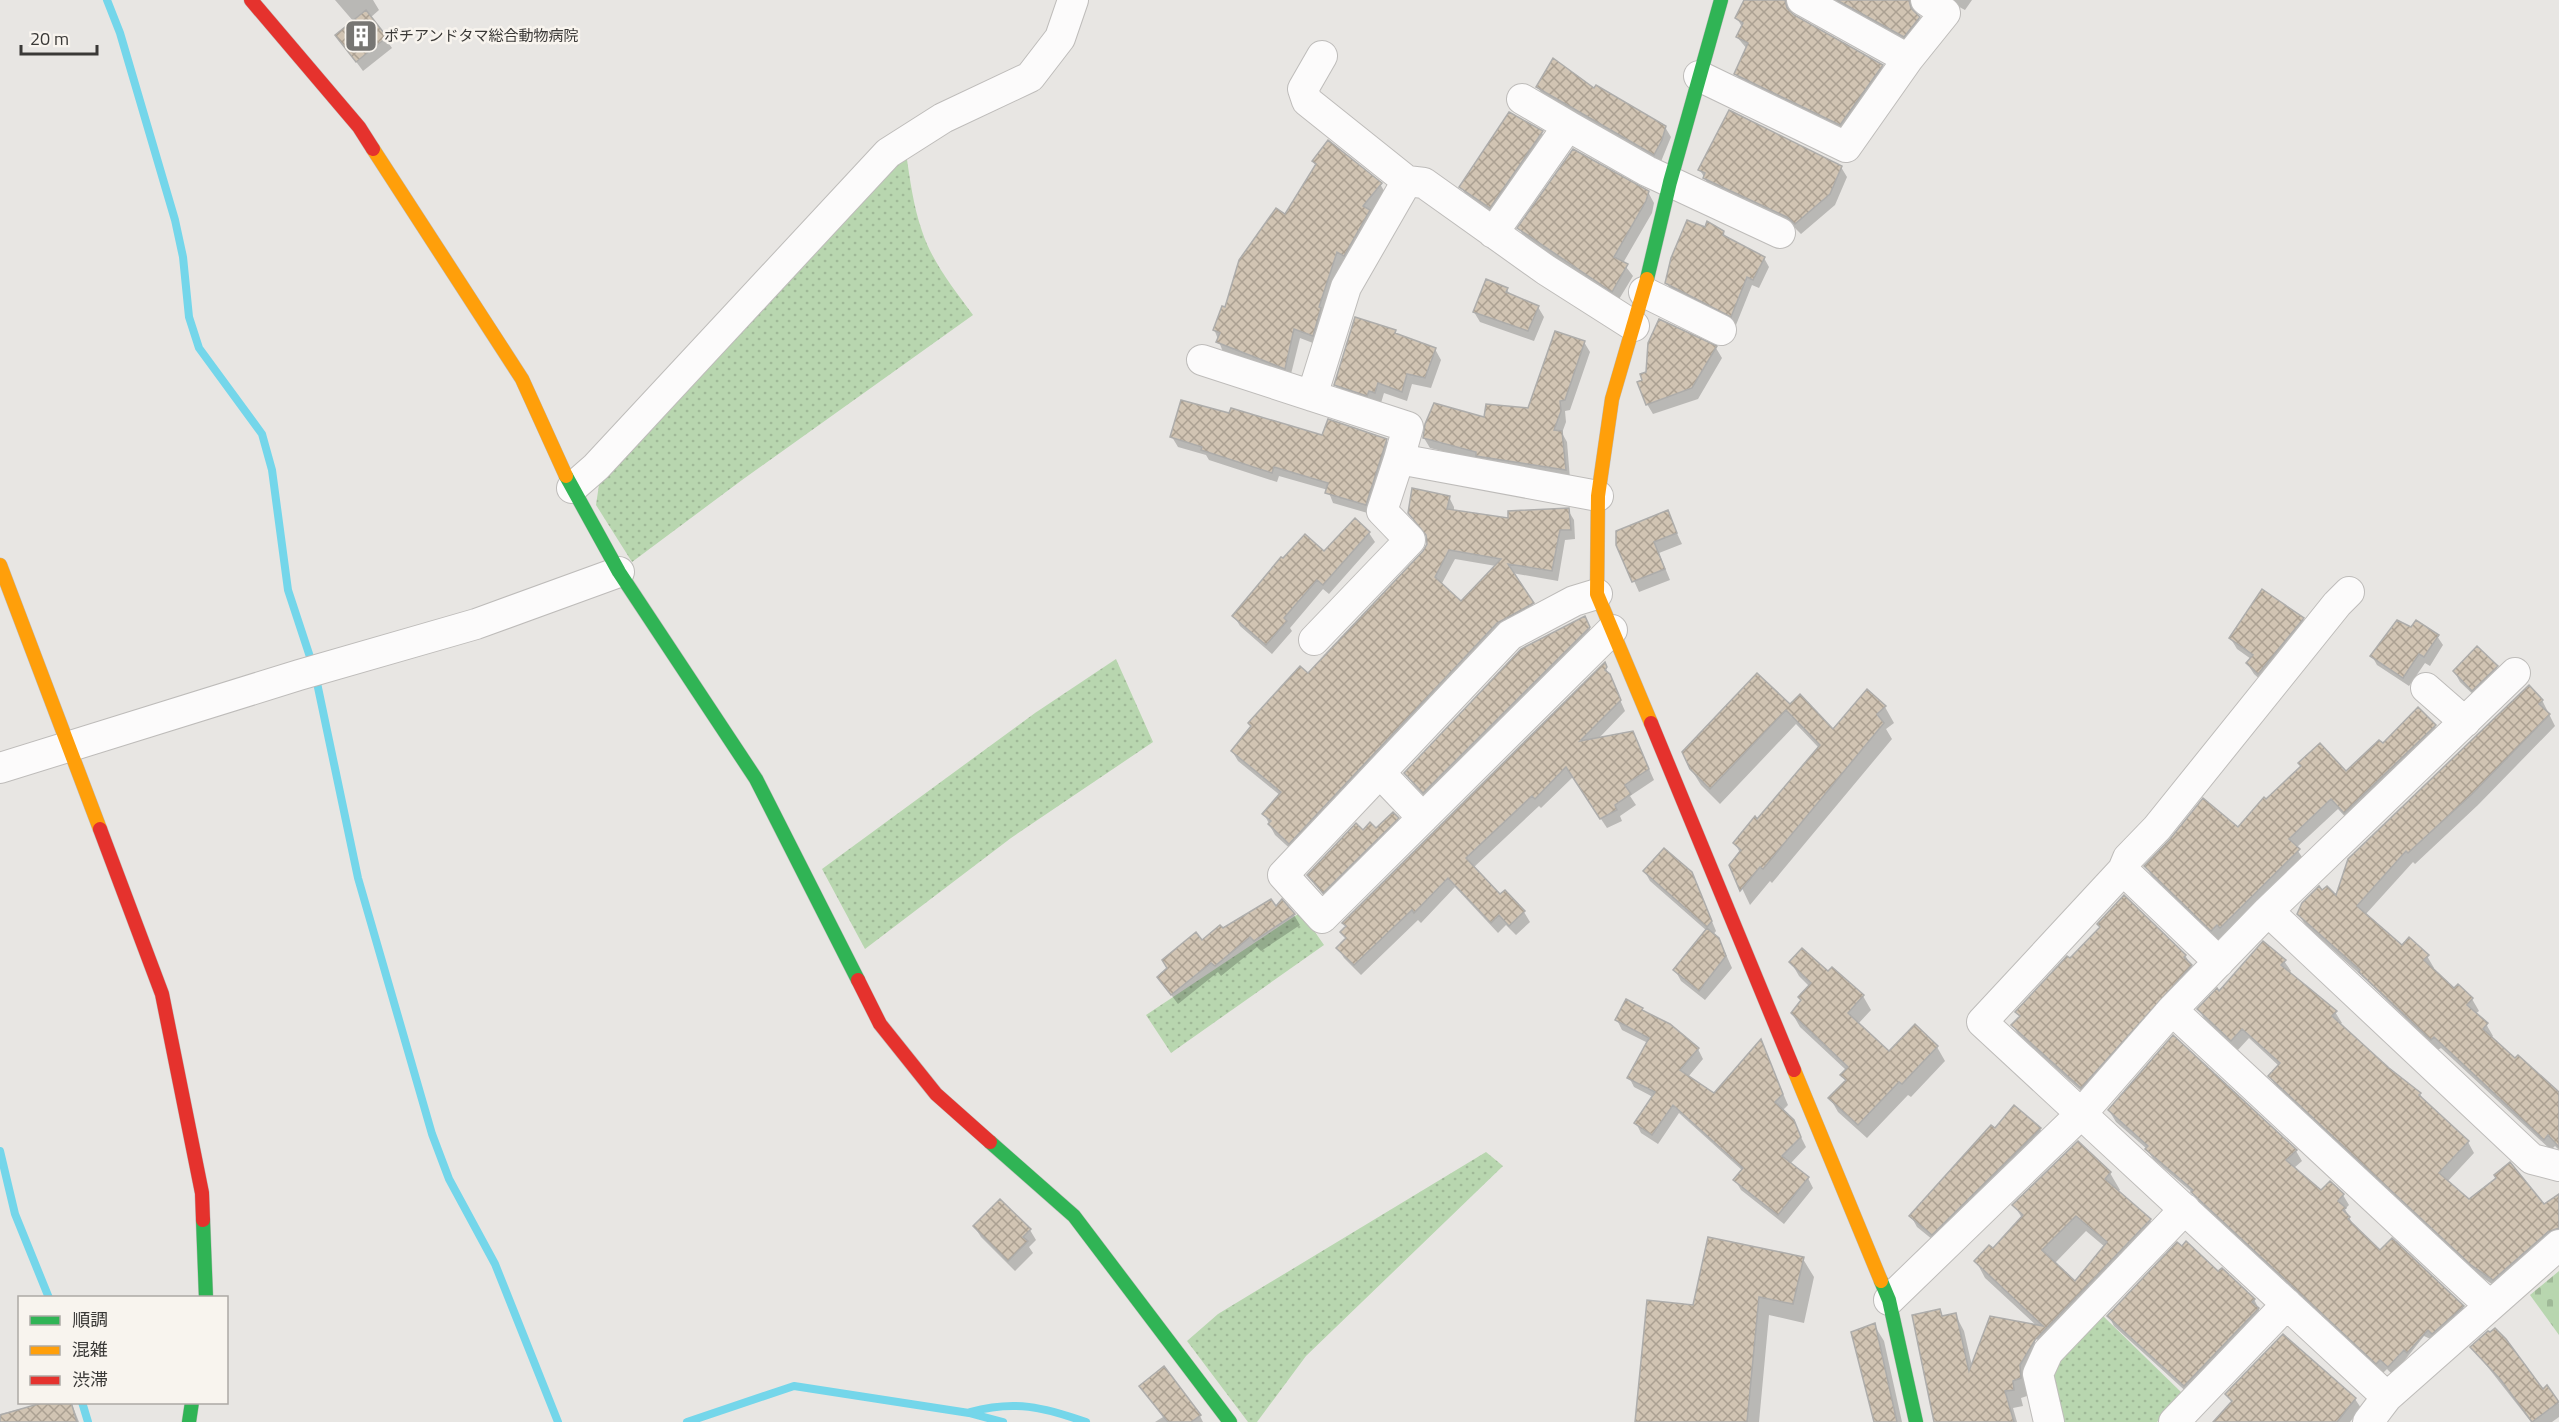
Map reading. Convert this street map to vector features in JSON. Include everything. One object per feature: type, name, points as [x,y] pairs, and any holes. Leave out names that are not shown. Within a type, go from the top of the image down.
[{"type":"street","points":[[251,0],[358,127],[522,379],[572,488],[619,572],[756,779],[880,1024],[936,1094],[1074,1216],[1230,1422]]},
{"type":"street","points":[[572,488],[596,467],[888,153],[943,118],[1030,77],[1060,38],[1073,0]]},
{"type":"street","points":[[1720,0],[1670,182],[1644,292],[1612,399],[1598,496],[1597,594],[1889,1300],[1916,1422]]},
{"type":"street","points":[[1802,0],[1908,59]]},
{"type":"street","points":[[1699,76],[1846,147],[1908,59],[1945,13],[1926,0]]},
{"type":"street","points":[[1322,56],[1303,88],[1307,101],[1407,181],[1424,183],[1493,233],[1634,326]]},
{"type":"street","points":[[1522,99],[1670,182],[1780,233]]},
{"type":"street","points":[[1493,233],[1568,126]]},
{"type":"street","points":[[1312,396],[1346,287],[1407,181]]},
{"type":"street","points":[[1644,292],[1721,330]]},
{"type":"street","points":[[1202,360],[1408,427],[1382,511],[1410,540],[1314,640]]},
{"type":"street","points":[[1399,459],[1598,496]]},
{"type":"street","points":[[0,566],[162,994],[202,1193],[206,1296]]},
{"type":"street","points":[[0,768],[299,675],[476,624],[619,572]]},
{"type":"street","points":[[2349,592],[2157,828],[2128,858],[2123,870],[1982,1022],[2387,1397]]},
{"type":"street","points":[[1597,594],[1574,601],[1510,635],[1283,875],[1322,918],[1612,630]]},
{"type":"street","points":[[1889,1300],[2081,1114],[2172,1010],[2268,910],[2515,673]]},
{"type":"street","points":[[2426,688],[2465,722]]},
{"type":"street","points":[[1380,772],[1423,818]]},
{"type":"street","points":[[2123,870],[2219,962]]},
{"type":"street","points":[[2268,910],[2532,1159],[2559,1166]]},
{"type":"street","points":[[2172,1010],[2489,1305]]},
{"type":"street","points":[[2049,1422],[2038,1374],[2048,1352],[2184,1209]]},
{"type":"street","points":[[2368,1422],[2387,1397],[2559,1245]]},
{"type":"street","points":[[2174,1422],[2287,1304]]},
{"type":"street","points":[[189,1422],[192,1404]]},
{"type":"green space","points":[[906,153],[914,202],[926,242],[944,275],[973,315],[742,480],[632,562],[596,505],[600,478]]},
{"type":"green space","points":[[1116,659],[1153,742],[1011,838],[865,949],[822,869],[1035,713]]},
{"type":"green space","points":[[1301,912],[1324,945],[1171,1053],[1146,1015]]},
{"type":"green space","points":[[1486,1152],[1503,1166],[1306,1356],[1257,1422],[1248,1422],[1187,1341],[1218,1314]]},
{"type":"green space","points":[[2559,1271],[2559,1335],[2530,1295]]},
{"type":"green space","points":[[2101,1314],[2183,1394],[2157,1422],[2059,1422],[2051,1368]]},
{"type":"building","points":[[1744,0],[1785,0],[1787,8],[1794,15],[1883,65],[1840,125],[1734,74],[1748,43],[1736,37],[1743,23],[1735,18]]},
{"type":"building","points":[[1837,0],[1909,0],[1911,8],[1920,17],[1904,37]]},
{"type":"building","name":"ポチアンドタマ総合動物病院","points":[[366,10],[387,37],[356,62],[335,35]]},
{"type":"building","points":[[1553,58],[1594,88],[1596,85],[1666,126],[1654,155],[1536,87]]},
{"type":"building","points":[[1729,110],[1842,166],[1830,194],[1795,224],[1787,217],[1703,178],[1705,173],[1698,170]]},
{"type":"building","points":[[1509,112],[1543,131],[1490,208],[1459,187]]},
{"type":"building","points":[[1328,140],[1382,183],[1363,206],[1370,210],[1344,256],[1337,252],[1319,307],[1321,308],[1313,336],[1294,329],[1285,369],[1216,342],[1220,333],[1213,330],[1222,306],[1225,307],[1239,260],[1276,208],[1285,214],[1316,164],[1312,161]]},
{"type":"building","points":[[1573,149],[1649,191],[1646,201],[1614,257],[1628,264],[1612,292],[1517,228]]},
{"type":"building","points":[[1687,220],[1705,227],[1707,221],[1724,231],[1723,235],[1765,257],[1753,280],[1747,277],[1731,317],[1665,283],[1671,258]]},
{"type":"building","points":[[1486,279],[1508,288],[1506,292],[1539,306],[1528,331],[1473,312]]},
{"type":"building","points":[[1355,317],[1396,330],[1395,333],[1436,348],[1425,378],[1407,374],[1402,392],[1378,383],[1375,393],[1369,391],[1367,396],[1334,385]]},
{"type":"building","points":[[1659,319],[1717,346],[1692,388],[1646,405],[1637,382],[1642,380],[1640,374],[1646,372],[1648,343]]},
{"type":"building","points":[[1555,331],[1585,341],[1565,400],[1560,401],[1561,411],[1554,430],[1562,431],[1566,470],[1476,456],[1476,452],[1423,438],[1425,424],[1434,403],[1484,417],[1486,404],[1528,408]]},
{"type":"building","points":[[1181,400],[1229,413],[1231,408],[1322,435],[1328,419],[1387,439],[1366,505],[1325,493],[1328,483],[1274,467],[1272,473],[1201,450],[1202,447],[1170,437]]},
{"type":"building","points":[[1412,488],[1450,496],[1447,509],[1508,518],[1508,511],[1569,508],[1571,530],[1560,530],[1552,571],[1508,564],[1534,603],[1497,623],[1289,844],[1268,824],[1271,821],[1262,814],[1281,792],[1231,751],[1251,726],[1248,723],[1300,666],[1308,673],[1423,551],[1427,544],[1426,535],[1408,513]],"holes":[[[1449,550],[1501,559],[1461,601],[1435,577]]]},
{"type":"building","points":[[1668,510],[1677,533],[1654,542],[1665,569],[1632,582],[1616,545],[1616,531]]},
{"type":"building","points":[[1355,518],[1370,532],[1323,585],[1317,580],[1284,618],[1287,621],[1266,645],[1232,616],[1281,557],[1283,558],[1305,534],[1324,551]]},
{"type":"building","points":[[2262,589],[2304,618],[2258,674],[2246,663],[2253,655],[2229,638]]},
{"type":"building","points":[[1585,616],[1590,627],[1423,793],[1404,773],[1521,649]]},
{"type":"building","points":[[2397,620],[2411,627],[2416,620],[2439,635],[2424,657],[2419,654],[2403,678],[2370,656]]},
{"type":"building","points":[[2477,646],[2498,666],[2472,691],[2453,671]]},
{"type":"building","points":[[1605,662],[1607,667],[1605,670],[1610,674],[1621,700],[1580,741],[1633,731],[1649,769],[1625,785],[1631,794],[1615,805],[1617,810],[1600,819],[1566,767],[1535,799],[1532,796],[1466,858],[1500,894],[1505,890],[1525,911],[1509,926],[1499,915],[1491,923],[1448,878],[1414,913],[1412,910],[1354,965],[1336,948],[1346,938],[1340,932],[1346,926],[1342,923]]},
{"type":"building","points":[[1757,673],[1790,704],[1800,694],[1833,729],[1867,689],[1886,706],[1877,714],[1884,723],[1763,869],[1760,867],[1740,891],[1729,865],[1741,850],[1733,843],[1755,816],[1757,819],[1820,745],[1786,710],[1710,789],[1690,769],[1682,752]]},
{"type":"building","points":[[2529,685],[2543,700],[2539,704],[2550,714],[2472,794],[2408,853],[2406,851],[2357,906],[2402,945],[2409,937],[2429,955],[2424,960],[2454,988],[2458,984],[2473,998],[2467,1005],[2488,1023],[2483,1029],[2515,1058],[2518,1055],[2559,1092],[2559,1147],[2548,1135],[2544,1140],[2434,1037],[2431,1040],[2359,972],[2360,970],[2297,914],[2302,903],[2319,886],[2322,890],[2327,886],[2336,895],[2348,859]]},
{"type":"building","points":[[2418,707],[2436,725],[2344,813],[2331,799],[2289,839],[2300,849],[2220,928],[2217,925],[2211,931],[2144,866],[2170,839],[2203,798],[2238,827],[2264,797],[2266,799],[2301,766],[2298,763],[2320,743],[2346,771],[2379,740],[2383,743]]},
{"type":"building","points":[[1393,812],[1399,818],[1323,893],[1307,875],[1356,823],[1363,830],[1370,822],[1376,828]]},
{"type":"building","points":[[1664,848],[1692,872],[1712,921],[1707,927],[1643,871]]},
{"type":"building","points":[[2124,895],[2186,955],[2184,957],[2192,965],[2081,1088],[2011,1025],[2020,1016],[2015,1012],[2067,956],[2070,958],[2100,927],[2097,924]]},
{"type":"building","points":[[1271,899],[1276,906],[1282,899],[1295,914],[1254,941],[1250,937],[1215,966],[1211,963],[1171,995],[1157,977],[1167,968],[1162,960],[1196,932],[1202,940],[1220,925],[1223,928]]},
{"type":"building","points":[[1707,928],[1719,938],[1726,956],[1699,991],[1673,970]]},
{"type":"building","points":[[2263,941],[2286,960],[2281,965],[2337,1011],[2332,1016],[2389,1068],[2421,1093],[2419,1095],[2469,1141],[2439,1173],[2469,1199],[2496,1178],[2494,1175],[2510,1162],[2544,1204],[2559,1194],[2559,1228],[2548,1232],[2493,1280],[2471,1265],[2268,1076],[2280,1063],[2242,1029],[2231,1041],[2197,1009],[2217,988],[2219,991]]},
{"type":"building","points":[[1802,948],[1828,971],[1832,967],[1864,995],[1848,1013],[1889,1051],[1915,1024],[1938,1046],[1858,1125],[1828,1098],[1846,1080],[1840,1075],[1848,1067],[1791,1013],[1801,1000],[1798,997],[1811,983],[1789,962]]},
{"type":"building","points":[[1626,999],[1670,1024],[1699,1048],[1680,1070],[1714,1093],[1761,1039],[1783,1094],[1775,1102],[1794,1120],[1801,1137],[1782,1156],[1809,1177],[1778,1215],[1733,1180],[1743,1168],[1673,1105],[1652,1135],[1634,1123],[1655,1092],[1627,1078],[1649,1038],[1615,1020]]},
{"type":"building","points":[[2173,1035],[2297,1150],[2286,1160],[2321,1190],[2330,1181],[2344,1194],[2338,1201],[2346,1208],[2343,1210],[2350,1217],[2348,1219],[2380,1250],[2392,1238],[2464,1306],[2432,1334],[2428,1330],[2407,1353],[2404,1350],[2388,1367],[2380,1360],[2376,1364],[2191,1192],[2193,1190],[2145,1149],[2148,1146],[2108,1110]]},
{"type":"building","points":[[2014,1105],[2041,1128],[1932,1235],[1909,1216],[1991,1125],[1995,1128]]},
{"type":"building","points":[[2078,1141],[2111,1172],[2105,1179],[2151,1219],[2035,1340],[2020,1365],[2021,1378],[2013,1381],[2014,1390],[2005,1391],[2014,1422],[1934,1422],[1912,1315],[1940,1309],[1942,1316],[1956,1313],[1969,1371],[1990,1316],[2043,1326],[1974,1261],[1989,1245],[1993,1248],[2023,1215],[2012,1205]],"holes":[[[2076,1216],[2107,1242],[2075,1281],[2042,1250]]]},
{"type":"building","points":[[1000,1199],[1031,1229],[1023,1237],[1028,1241],[1008,1261],[973,1226]]},
{"type":"building","points":[[1708,1237],[1804,1257],[1793,1304],[1759,1297],[1747,1422],[1635,1422],[1647,1300],[1693,1305]]},
{"type":"building","points":[[2186,1241],[2218,1271],[2222,1268],[2255,1299],[2252,1302],[2259,1308],[2184,1386],[2107,1316],[2177,1242],[2182,1246]]},
{"type":"building","points":[[1875,1323],[1897,1422],[1874,1422],[1851,1332]]},
{"type":"building","points":[[2495,1328],[2506,1339],[2543,1389],[2547,1385],[2559,1402],[2532,1422],[2501,1380],[2470,1347],[2488,1331]]},
{"type":"building","points":[[2283,1334],[2356,1398],[2337,1422],[2213,1422],[2232,1401],[2225,1394]]},
{"type":"building","points":[[1164,1366],[1201,1415],[1191,1422],[1168,1422],[1139,1386]]},
{"type":"building","points":[[38,1404],[72,1404],[77,1422],[0,1422],[0,1415]]},
{"type":"waterway","points":[[107,0],[120,33],[175,220],[183,257],[189,317],[199,348],[262,434],[272,470],[288,590],[313,666]]},
{"type":"waterway","points":[[316,678],[358,878],[432,1134],[449,1179],[495,1264],[558,1422]]},
{"type":"waterway","points":[[0,1151],[15,1214],[48,1296]]},
{"type":"waterway","points":[[687,1422],[794,1386],[969,1413],[1003,1422]]},
{"type":"waterway","points":[[83,1404],[88,1422]]},
{"type":"waterway","points":[[970,1412],[1001,1406],[1029,1407],[1056,1412],[1086,1422]]},
{"type":"traffic: fast","points":[[1647,279],[1670,182],[1721,0]]},
{"type":"traffic: fast","points":[[566,476],[619,572],[756,779],[858,980]]},
{"type":"traffic: fast","points":[[990,1142],[1074,1216],[1230,1422]]},
{"type":"traffic: fast","points":[[203,1220],[206,1296]]},
{"type":"traffic: fast","points":[[1881,1281],[1889,1300],[1916,1422]]},
{"type":"traffic: fast","points":[[189,1422],[192,1404]]},
{"type":"traffic: slow","points":[[373,149],[522,379],[566,476]]},
{"type":"traffic: slow","points":[[1647,279],[1612,399],[1598,496],[1597,594],[1651,723]]},
{"type":"traffic: slow","points":[[0,565],[100,829]]},
{"type":"traffic: slow","points":[[1794,1070],[1881,1281]]},
{"type":"traffic: jam","points":[[251,0],[359,127],[373,149]]},
{"type":"traffic: jam","points":[[1651,723],[1794,1070]]},
{"type":"traffic: jam","points":[[100,829],[162,994],[202,1193],[203,1220]]},
{"type":"traffic: jam","points":[[858,980],[880,1024],[936,1094],[990,1142]]},
{"type":"place","name":"ポチアンドタマ総合動物病院","points":[[361,36]]}]
